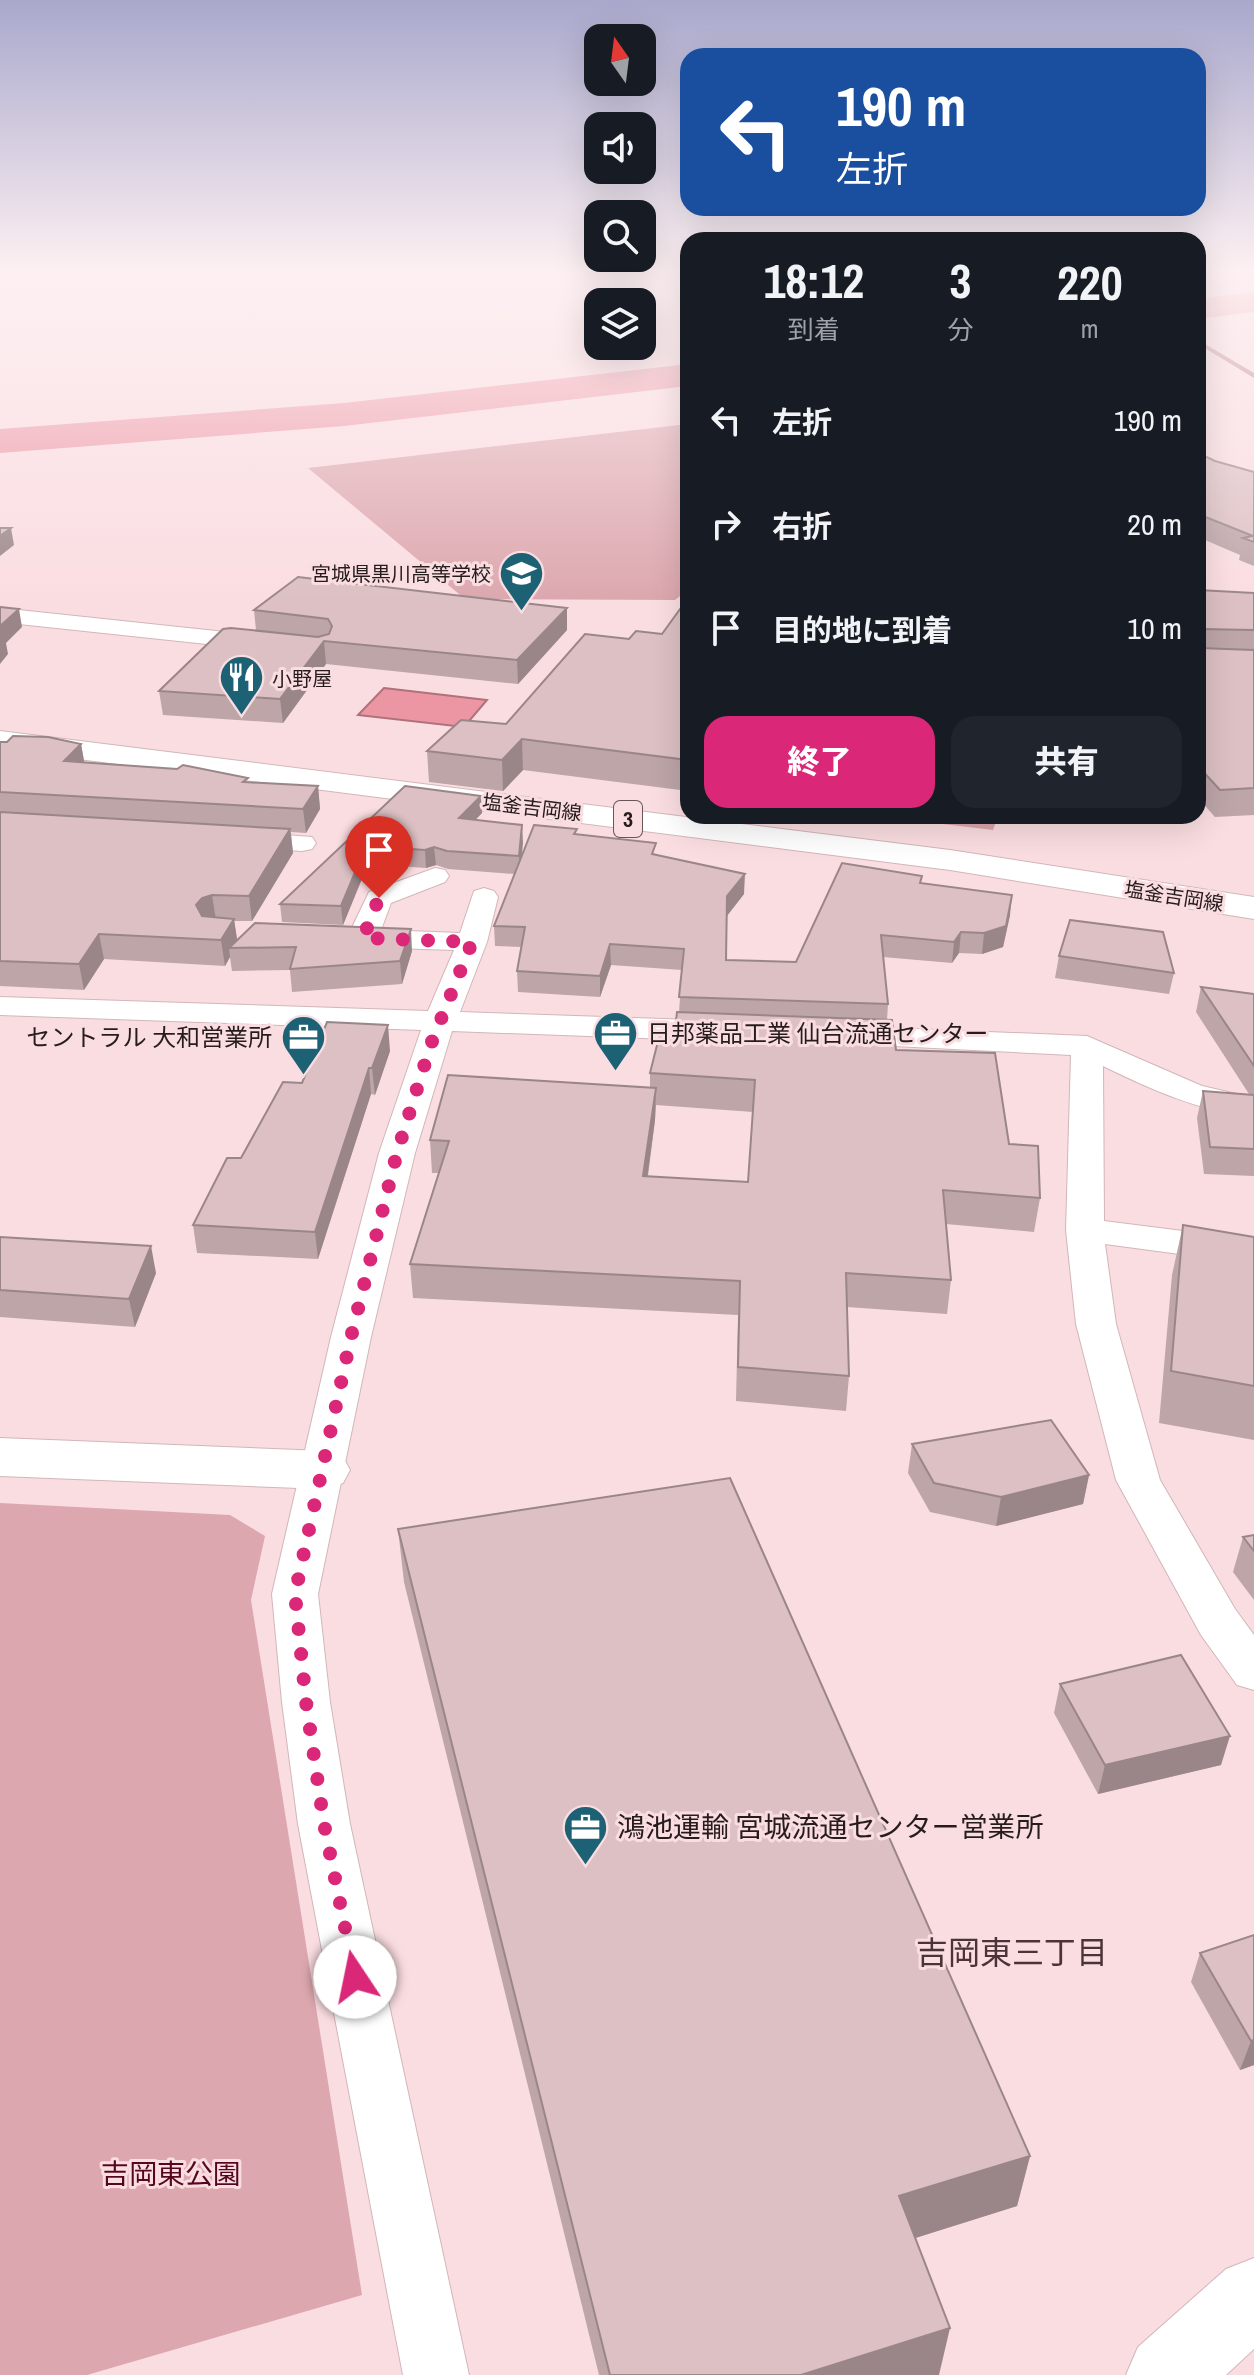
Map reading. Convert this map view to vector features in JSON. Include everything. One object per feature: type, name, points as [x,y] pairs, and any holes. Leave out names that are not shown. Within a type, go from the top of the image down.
[{"type":"main road","name":"塩釜吉岡線","points":[[0,740],[950,860],[1254,908]]},
{"type":"main road","points":[[0,1457],[324,1470]]},
{"type":"main road","points":[[1166,2375],[1254,2297]]},
{"type":"street","points":[[0,615],[291,646]]},
{"type":"street","points":[[222,838],[302,843]]},
{"type":"street","points":[[435,876],[379,898],[349,937],[472,942]]},
{"type":"street","points":[[436,2375],[324,1824],[306,1702],[295,1594],[351,1337],[397,1153],[440,1020],[472,942],[484,897]]},
{"type":"street","points":[[0,1006],[760,1033]]},
{"type":"street","points":[[807,1034],[1087,1046],[1155,1078],[1235,1107],[1254,1108]]},
{"type":"street","points":[[1087,1046],[1085,1230],[1096,1324],[1138,1480],[1218,1622],[1254,1671]]},
{"type":"street","points":[[1085,1230],[1254,1252]]},
{"type":"green space","points":[[680,425],[680,596],[675,600],[465,599],[308,468]]},
{"type":"green space","points":[[943,824],[995,824],[993,830]]},
{"type":"green space","name":"吉岡東公園","points":[[0,1503],[230,1515],[265,1536],[251,1600],[362,2295],[87,2375],[0,2375]]},
{"type":"shaded area","points":[[384,688],[487,700],[464,727],[358,715]]},
{"type":"building","points":[[1206,457],[1254,472],[1254,542],[1243,538],[1253,536],[1206,517]]},
{"type":"building","points":[[0,528],[11,528],[0,536]]},
{"type":"building","points":[[298,577],[567,608],[517,660],[324,641],[280,699],[159,691],[223,629],[318,637],[329,634],[332,626],[328,619],[254,610]]},
{"type":"building","points":[[1206,590],[1254,593],[1254,630],[1206,629]]},
{"type":"building","points":[[0,607],[19,609],[0,626]]},
{"type":"building","points":[[680,609],[680,759],[522,739],[502,760],[427,751],[461,720],[506,724],[585,634],[629,639],[636,631],[662,634]]},
{"type":"building","points":[[1206,648],[1254,650],[1254,788],[1220,790],[1206,775]]},
{"type":"building","points":[[13,736],[48,737],[81,744],[64,761],[177,769],[183,765],[248,778],[243,782],[318,786],[303,809],[0,792],[0,742],[7,742]]},
{"type":"building","points":[[405,786],[481,796],[459,818],[522,825],[519,856],[447,851],[434,847],[425,850],[366,846],[341,906],[280,904]]},
{"type":"building","points":[[0,812],[290,829],[249,896],[212,895],[202,898],[196,905],[202,916],[234,919],[221,940],[99,934],[79,964],[0,961]]},
{"type":"building","points":[[534,825],[577,829],[574,834],[656,843],[652,854],[745,874],[727,896],[726,960],[796,962],[842,863],[922,876],[920,883],[1012,895],[1006,926],[984,933],[961,932],[954,942],[881,935],[888,1004],[679,997],[684,949],[610,944],[600,976],[517,971],[525,927],[494,926]]},
{"type":"building","points":[[1070,920],[1163,932],[1174,973],[1059,956]]},
{"type":"building","points":[[255,923],[411,929],[400,961],[290,969],[296,947],[229,948]]},
{"type":"building","points":[[1201,987],[1254,994],[1254,1066]]},
{"type":"building","points":[[677,1012],[892,1020],[896,1050],[995,1053],[1009,1144],[1038,1146],[1040,1198],[943,1190],[951,1280],[846,1273],[849,1376],[738,1367],[740,1281],[410,1264],[449,1141],[430,1140],[448,1075],[656,1088],[643,1176],[748,1182],[755,1080],[650,1073],[659,1037],[674,1038]]},
{"type":"building","points":[[327,1022],[388,1025],[372,1068],[369,1068],[315,1232],[193,1225],[227,1158],[241,1158],[283,1082],[302,1083]]},
{"type":"building","points":[[1203,1091],[1254,1095],[1254,1149],[1210,1147]]},
{"type":"building","points":[[1183,1225],[1254,1237],[1254,1386],[1171,1371]]},
{"type":"building","points":[[0,1237],[151,1246],[129,1299],[0,1290]]},
{"type":"building","points":[[1051,1420],[1089,1475],[1001,1497],[934,1483],[912,1444]]},
{"type":"building","points":[[730,1478],[1030,2156],[899,2196],[950,2328],[801,2375],[610,2375],[398,1529]]},
{"type":"building","points":[[1254,1535],[1254,1551],[1243,1537]]},
{"type":"building","points":[[1181,1655],[1230,1736],[1105,1765],[1060,1684]]},
{"type":"building","points":[[1254,1935],[1254,2040],[1251,2041],[1200,1953]]},
{"type":"waterway","points":[[0,441],[344,415],[657,379]]},
{"type":"place","name":"宮城県黒川高等学校","points":[[522,612]]},
{"type":"place","name":"小野屋","points":[[241,717]]},
{"type":"place","name":"日邦薬品工業 仙台流通センター","points":[[616,1072]]},
{"type":"place","name":"セントラル 大和営業所","points":[[303,1076]]},
{"type":"place","name":"鴻池運輸 宮城流通センター営業所","points":[[586,1866]]},
{"type":"district","name":"吉岡東三丁目","points":[[1012,1952]]},
{"type":"route","points":[[355,1977],[324,1824],[306,1702],[295,1594],[351,1337],[397,1153],[431,1044],[472,942],[363,938],[379,898]]}]
